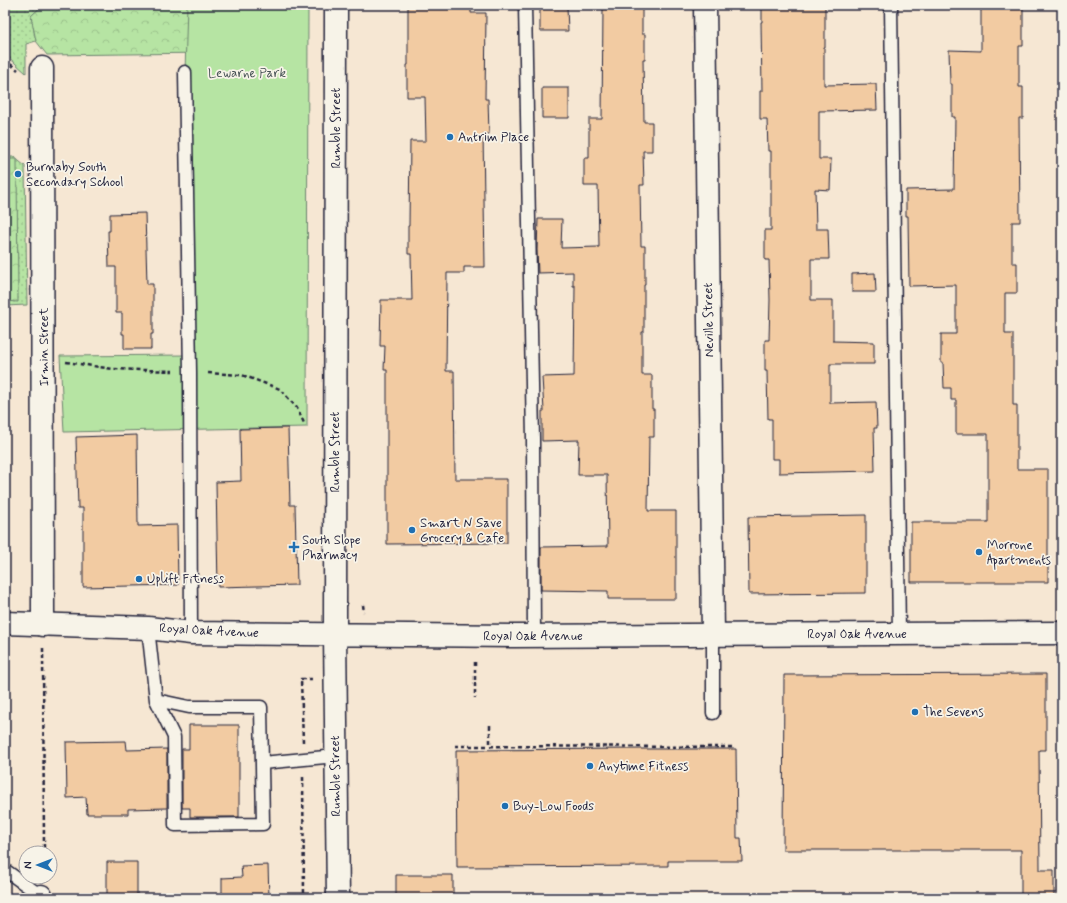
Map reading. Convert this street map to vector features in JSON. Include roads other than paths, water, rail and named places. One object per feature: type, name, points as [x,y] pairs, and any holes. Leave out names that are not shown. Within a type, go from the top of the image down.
[{"type":"street","name":"Rumble Street","points":[[336,5],[335,634],[338,898]]},
{"type":"street","name":"Neville Street","points":[[705,5],[713,635]]},
{"type":"street","name":"Irmin Street","points":[[42,68],[43,625]]},
{"type":"street","name":"Royal Oak Avenue","points":[[5,623],[148,628],[191,633],[534,636],[1062,633]]},
{"type":"lane","points":[[525,5],[533,439],[534,636]]},
{"type":"lane","points":[[891,5],[899,634]]},
{"type":"lane","points":[[185,72],[190,372],[191,633]]},
{"type":"lane","points":[[148,628],[156,700],[174,737],[175,825],[263,824],[261,707],[189,707],[156,700]]},
{"type":"lane","points":[[713,635],[713,713]]},
{"type":"lane","points":[[262,763],[336,756]]},
{"type":"lane","points":[[5,870],[41,897]]},
{"type":"place","name":"Antrim Place","points":[[450,137]]},
{"type":"place","name":"Burnaby South Secondary School","points":[[18,174]]},
{"type":"place","name":"Smart N Save Grocery & Cafe","points":[[412,530]]},
{"type":"place","name":"South Slope Pharmacy","points":[[294,547]]},
{"type":"place","name":"Morrone Apartments","points":[[979,552]]},
{"type":"place","name":"Uplift Fitness","points":[[139,579]]},
{"type":"place","name":"The Sevens","points":[[915,712]]},
{"type":"place","name":"Anytime Fitness","points":[[590,766]]},
{"type":"place","name":"Buy-Low Foods","points":[[505,806]]},
{"type":"park label","name":"Lewarne Park","points":[[247,73]]}]
